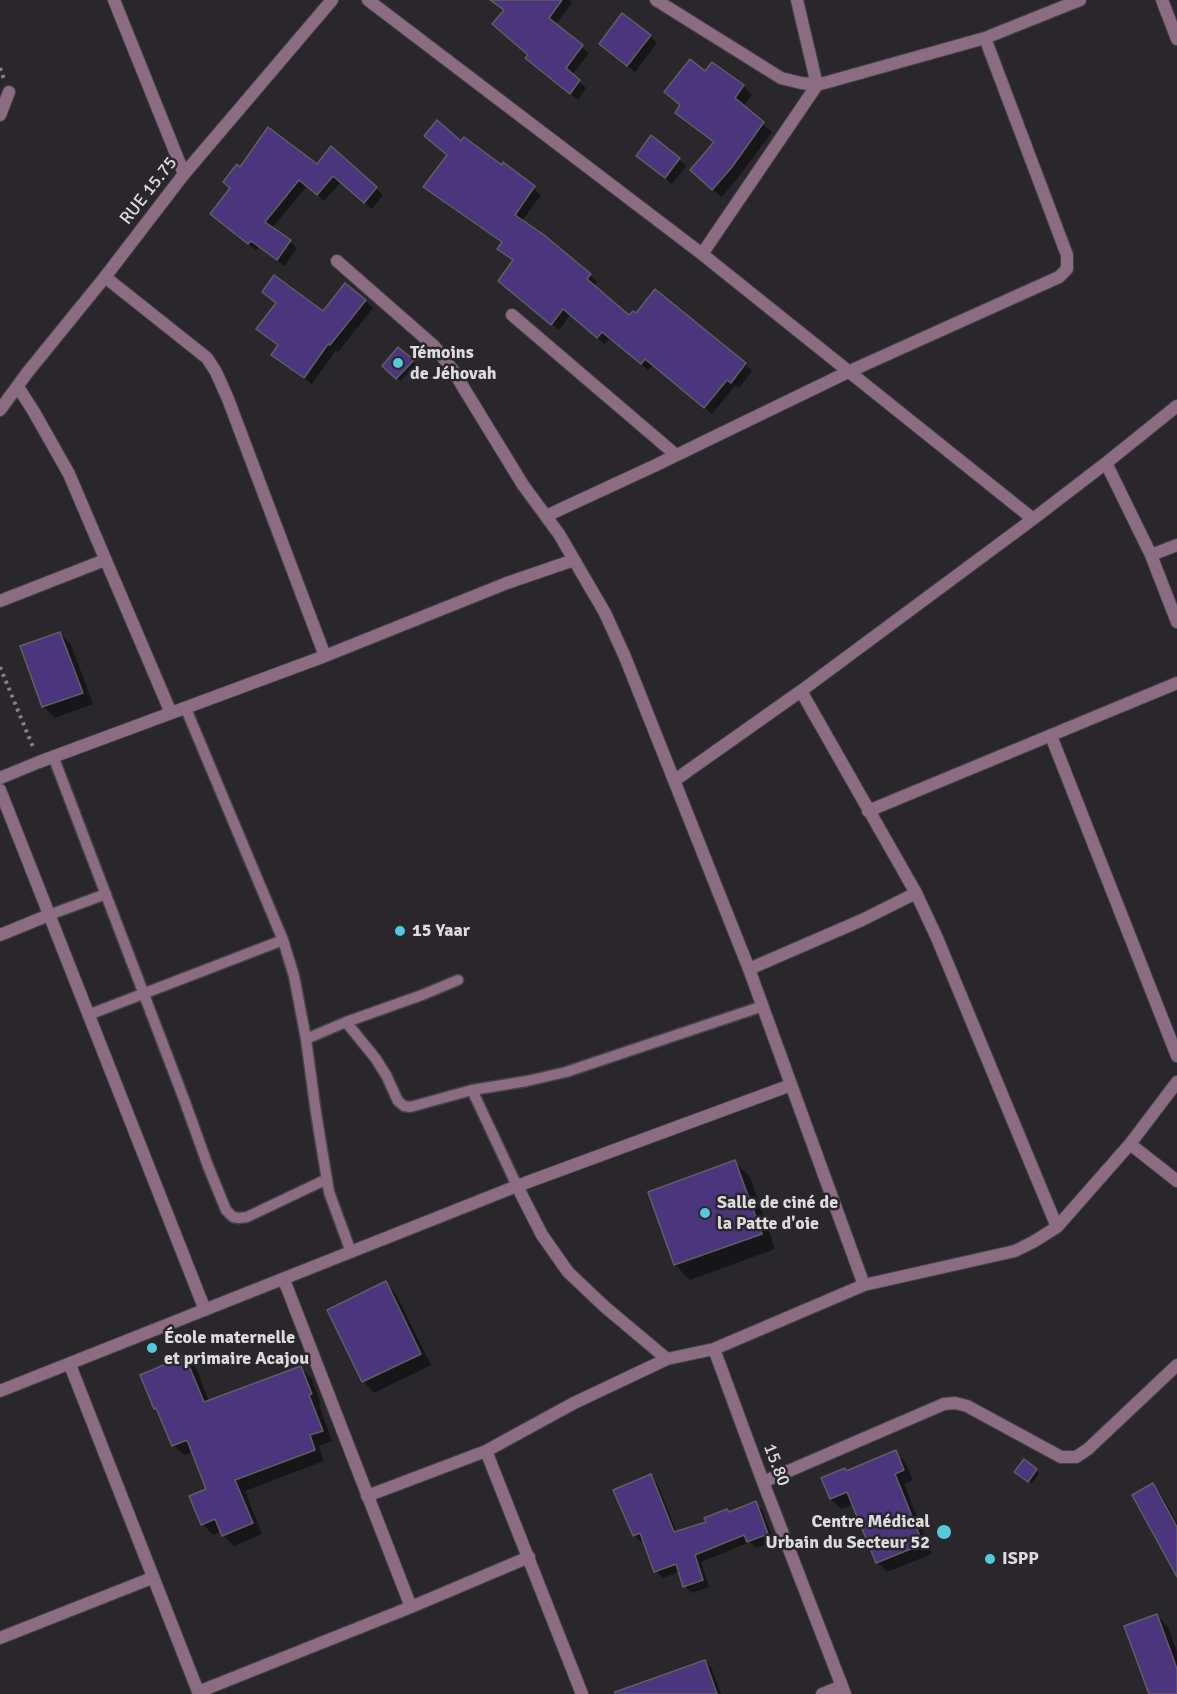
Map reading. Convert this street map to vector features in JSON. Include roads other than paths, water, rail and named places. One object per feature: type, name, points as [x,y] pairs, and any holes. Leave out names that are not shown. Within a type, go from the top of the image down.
[{"type":"street","points":[[114,0],[184,174]]},
{"type":"street","name":"RUE 15.75","points":[[0,410],[184,174],[332,0]]},
{"type":"street","points":[[368,0],[702,254],[1033,519]]},
{"type":"street","points":[[656,0],[781,78],[817,85],[985,38],[1080,0]]},
{"type":"street","points":[[702,254],[817,85],[797,0]]},
{"type":"street","points":[[1162,0],[1177,39]]},
{"type":"street","points":[[546,516],[848,372],[1059,277],[1066,269],[1067,255],[985,38]]},
{"type":"street","points":[[0,96],[9,92],[0,115]]},
{"type":"street","points":[[337,261],[434,346],[452,369],[523,485],[574,560],[604,613],[625,657],[749,969],[864,1285]]},
{"type":"street","points":[[105,277],[207,358],[216,372],[325,656]]},
{"type":"street","points":[[512,315],[676,455]]},
{"type":"street","points":[[18,387],[69,474],[171,713]]},
{"type":"street","points":[[675,780],[801,691],[1033,519],[1177,406]]},
{"type":"street","points":[[1106,463],[1151,555],[1177,622]]},
{"type":"street","points":[[1151,555],[1177,545]]},
{"type":"street","points":[[0,601],[105,560]]},
{"type":"street","points":[[0,778],[53,756],[325,656],[507,583],[574,560]]},
{"type":"street","points":[[868,811],[1177,683]]},
{"type":"street","points":[[801,691],[916,893],[937,938],[1057,1227]]},
{"type":"street","points":[[1051,735],[1177,1056]]},
{"type":"street","points":[[0,790],[205,1310]]},
{"type":"street","points":[[749,969],[862,920],[916,893]]},
{"type":"street","points":[[0,935],[49,915]]},
{"type":"street","points":[[367,1496],[486,1450],[574,1403],[667,1359],[714,1349],[864,1285],[1016,1251],[1057,1227],[1130,1144],[1177,1082]]},
{"type":"street","points":[[0,1392],[517,1186],[791,1085]]},
{"type":"street","points":[[1130,1144],[1177,1181]]},
{"type":"street","points":[[517,1186],[542,1235],[568,1272],[605,1307],[667,1359]]},
{"type":"street","points":[[284,1280],[411,1607]]},
{"type":"street","name":"15.80","points":[[714,1349],[844,1690]]},
{"type":"street","points":[[70,1365],[199,1693],[529,1557]]},
{"type":"street","points":[[763,1482],[944,1404],[955,1403],[967,1406],[1061,1457],[1076,1457],[1088,1449],[1177,1365]]},
{"type":"street","points":[[486,1450],[582,1694]]},
{"type":"street","points":[[0,1638],[152,1578]]},
{"type":"street","points":[[822,1694],[844,1690]]},
{"type":"lane","points":[[186,708],[283,940],[294,976],[329,1192],[351,1252]]},
{"type":"lane","points":[[53,756],[226,1210],[234,1217],[247,1217],[327,1179]]},
{"type":"lane","points":[[49,915],[106,894]]},
{"type":"lane","points":[[88,1015],[283,940]]},
{"type":"lane","points":[[306,1039],[346,1022],[422,996],[458,980]]},
{"type":"lane","points":[[346,1022],[376,1059],[398,1101],[410,1107],[472,1090],[566,1072],[763,1006]]},
{"type":"lane","points":[[472,1090],[517,1186]]},
{"type":"place","name":"Témoins de Jéhovah","points":[[398,363]]},
{"type":"place","name":"15 Yaar","points":[[400,931]]},
{"type":"place","name":"Salle de ciné de la Patte d'oie","points":[[705,1213]]},
{"type":"place","name":"École maternelle et primaire Acajou","points":[[152,1348]]},
{"type":"place","name":"Centre Médical Urbain du Secteur 52","points":[[944,1532]]},
{"type":"place","name":"ISPP","points":[[990,1559]]}]
